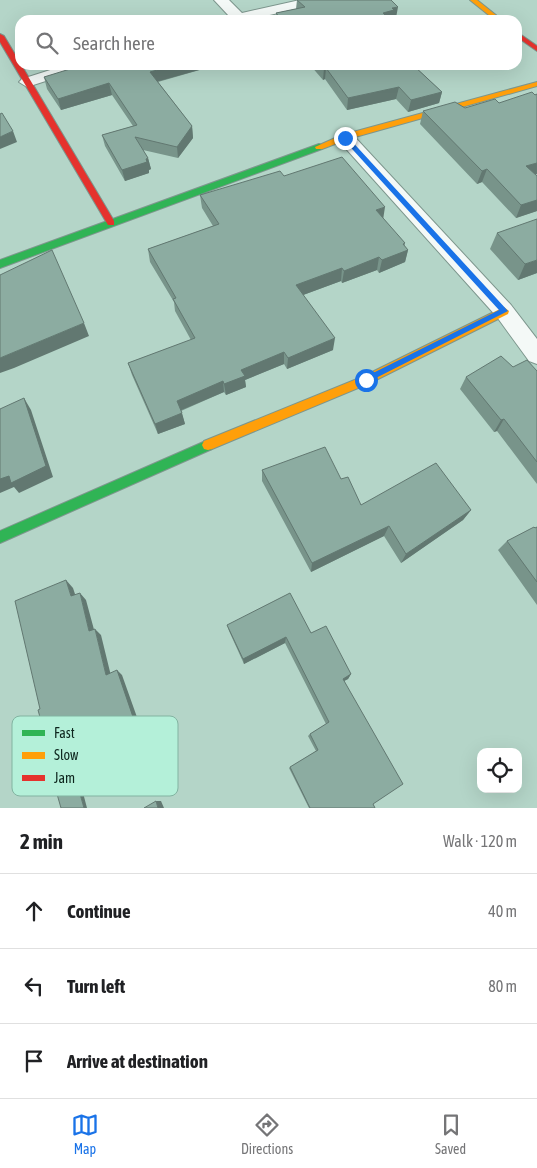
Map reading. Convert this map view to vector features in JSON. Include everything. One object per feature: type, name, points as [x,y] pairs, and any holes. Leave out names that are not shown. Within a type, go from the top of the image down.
[{"type":"street","points":[[221,0],[231,15]]},
{"type":"street","points":[[247,15],[318,0]]},
{"type":"street","points":[[473,0],[492,15]]},
{"type":"street","points":[[0,36],[15,62]]},
{"type":"street","points":[[522,38],[537,49]]},
{"type":"street","points":[[20,70],[111,223]]},
{"type":"street","points":[[27,82],[65,70]]},
{"type":"street","points":[[0,264],[345,138],[537,84]]},
{"type":"street","points":[[345,138],[504,311],[537,355]]},
{"type":"street","points":[[0,537],[217,441],[366,380],[504,311]]},
{"type":"building","points":[[297,0],[391,0],[398,7],[383,13],[385,15],[278,15],[276,13],[305,7]]},
{"type":"building","points":[[67,70],[157,70],[150,72],[192,126],[177,147],[135,137],[148,158],[146,159],[147,162],[122,170],[102,135],[137,125],[109,83],[58,99],[44,77]]},
{"type":"building","points":[[327,70],[418,70],[442,92],[411,100],[399,87],[348,98]]},
{"type":"building","points":[[532,92],[535,95],[537,94],[537,163],[526,166],[537,176],[537,200],[521,205],[487,169],[482,171],[423,111],[455,102],[465,108],[495,99],[499,103]]},
{"type":"building","points":[[2,113],[13,131],[0,137],[0,114]]},
{"type":"building","points":[[342,157],[385,207],[376,210],[405,243],[403,244],[408,250],[382,260],[379,257],[344,271],[342,268],[296,285],[335,338],[288,358],[284,352],[241,370],[245,376],[224,384],[223,381],[177,401],[182,413],[155,424],[128,363],[195,338],[173,299],[176,298],[148,249],[219,224],[200,195],[280,171],[284,176]]},
{"type":"building","points":[[537,219],[537,260],[525,264],[497,233]]},
{"type":"building","points":[[52,250],[84,323],[0,358],[0,275]]},
{"type":"building","points":[[501,356],[513,367],[527,360],[537,371],[537,462],[504,419],[501,420],[466,377]]},
{"type":"building","points":[[24,398],[46,466],[11,483],[9,476],[0,479],[0,409]]},
{"type":"building","points":[[325,447],[341,479],[348,477],[361,505],[436,463],[471,510],[406,554],[389,526],[312,563],[262,470]]},
{"type":"building","points":[[537,527],[537,582],[507,541]]},
{"type":"building","points":[[66,580],[71,596],[80,593],[89,631],[95,629],[106,675],[117,670],[133,716],[40,716],[38,710],[40,709],[15,601]]},
{"type":"building","points":[[290,593],[311,633],[326,626],[351,674],[343,679],[403,784],[373,804],[375,808],[310,808],[290,767],[318,750],[310,734],[329,722],[286,637],[243,659],[227,625]]},
{"type":"building","points":[[58,796],[81,796],[84,808],[61,808]]},
{"type":"building","points":[[156,801],[158,808],[144,808]]},
{"type":"traffic: fast","points":[[0,264],[319,147]]},
{"type":"traffic: fast","points":[[0,537],[208,445]]},
{"type":"traffic: slow","points":[[473,0],[492,15]]},
{"type":"traffic: slow","points":[[319,147],[345,137],[537,84]]},
{"type":"traffic: slow","points":[[208,445],[366,380],[504,311]]},
{"type":"traffic: jam","points":[[0,36],[15,61]]},
{"type":"traffic: jam","points":[[522,38],[537,49]]},
{"type":"traffic: jam","points":[[20,70],[111,223]]},
{"type":"route","points":[[345,138],[504,311],[366,380]]}]
